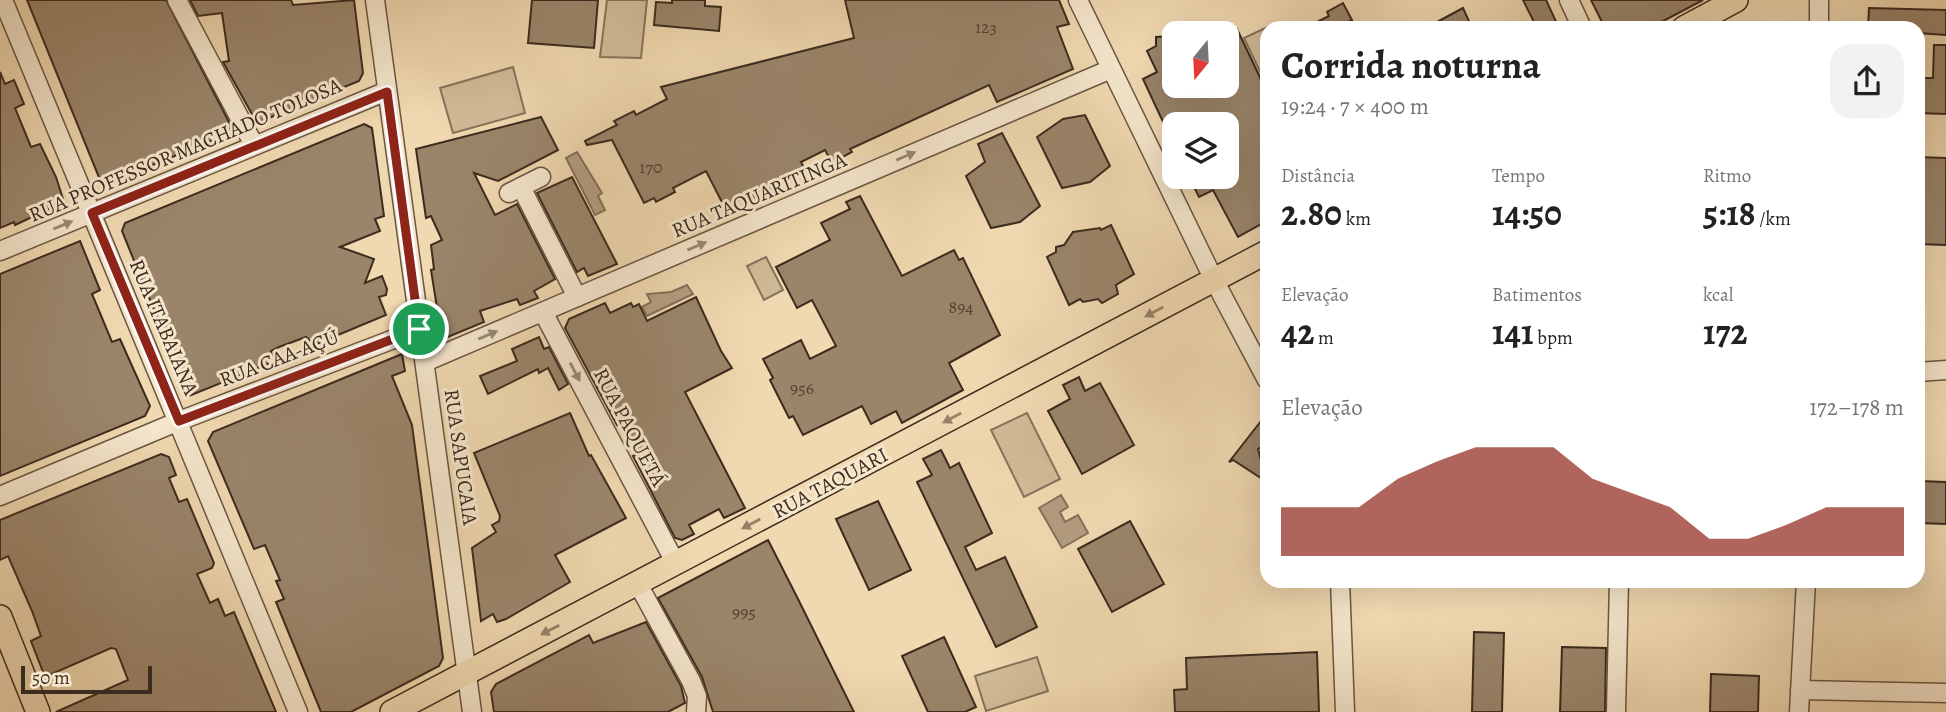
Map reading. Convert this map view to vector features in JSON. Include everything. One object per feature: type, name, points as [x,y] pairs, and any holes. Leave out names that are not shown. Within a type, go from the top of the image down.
[{"type":"main road","points":[[1697,21],[1736,0]]},
{"type":"main road","name":"RUA TAQUARI","points":[[392,712],[1260,256]]},
{"type":"main road","points":[[0,617],[38,712]]},
{"type":"street","name":"RUA ITABAIANA","points":[[3,0],[298,712]]},
{"type":"street","points":[[177,0],[254,145]]},
{"type":"street","name":"RUA SAPUCAIA","points":[[375,0],[472,712]]},
{"type":"street","points":[[1078,0],[1214,280],[1260,367]]},
{"type":"street","points":[[1569,0],[1579,21]]},
{"type":"street","points":[[1819,0],[1819,21]]},
{"type":"street","name":"RUA TAQUARITINGA","points":[[425,362],[1111,69]]},
{"type":"street","name":"RUA PROFESSOR MACHADO TOLOSA","points":[[0,251],[387,92]]},
{"type":"street","points":[[541,177],[515,190],[578,297]]},
{"type":"street","name":"RUA PAQUETÁ","points":[[543,312],[676,564]]},
{"type":"street","name":"RUA CAA-AÇÚ","points":[[0,496],[179,421],[419,329]]},
{"type":"street","points":[[1925,371],[1946,369]]},
{"type":"street","points":[[638,584],[691,681],[697,696],[696,712]]},
{"type":"street","points":[[1340,588],[1345,712]]},
{"type":"street","points":[[1616,712],[1619,588]]},
{"type":"street","points":[[1799,712],[1805,588]]},
{"type":"street","points":[[1800,690],[1946,693]]},
{"type":"shaded area","points":[[607,0],[647,0],[641,58],[600,57]]},
{"type":"shaded area","points":[[1260,30],[1260,71],[1244,38]]},
{"type":"shaded area","points":[[513,67],[525,113],[453,133],[440,88]]},
{"type":"shaded area","points":[[577,152],[602,193],[598,196],[605,210],[595,215],[566,158]]},
{"type":"shaded area","points":[[766,257],[783,290],[764,300],[747,266]]},
{"type":"shaded area","points":[[687,285],[693,294],[647,316],[642,307],[651,302],[647,294],[671,292]]},
{"type":"shaded area","points":[[1027,413],[1060,479],[1024,497],[991,430]]},
{"type":"shaded area","points":[[1061,495],[1068,507],[1060,512],[1065,522],[1078,515],[1088,533],[1062,548],[1039,508]]},
{"type":"shaded area","points":[[1037,657],[1048,691],[986,711],[975,676]]},
{"type":"building","points":[[27,0],[166,0],[231,126],[228,134],[109,183],[100,180]]},
{"type":"building","points":[[190,0],[291,0],[293,5],[354,0],[363,73],[359,81],[257,123],[223,62],[229,61],[222,13],[198,16]]},
{"type":"building","points":[[532,0],[598,0],[594,48],[528,43]]},
{"type":"building","points":[[672,0],[705,0],[705,6],[721,7],[719,31],[654,25],[656,2],[672,3]]},
{"type":"building","points":[[845,0],[1059,0],[1069,24],[1057,27],[1073,69],[997,102],[989,85],[850,149],[852,152],[832,163],[825,150],[801,162],[806,172],[755,198],[752,193],[725,208],[706,171],[673,188],[675,192],[656,202],[654,198],[644,203],[612,140],[587,145],[585,141],[617,125],[614,121],[634,111],[636,115],[667,99],[661,87],[854,38]]},
{"type":"building","points":[[1523,0],[1546,0],[1556,21],[1534,21]]},
{"type":"building","points":[[1591,0],[1703,0],[1663,21],[1602,21]]},
{"type":"building","points":[[1343,3],[1352,20],[1319,21],[1329,16],[1327,12]]},
{"type":"building","points":[[1463,8],[1469,21],[1439,21]]},
{"type":"building","points":[[1869,8],[1946,10],[1946,35],[1925,34],[1925,21],[1868,21]]},
{"type":"building","points":[[1239,33],[1260,77],[1260,225],[1238,237],[1213,190],[1199,197],[1195,189],[1239,189],[1239,112],[1162,112],[1162,120],[1143,79],[1157,72],[1147,51],[1156,46],[1156,37],[1162,37],[1162,98],[1239,98]]},
{"type":"building","points":[[1934,45],[1946,45],[1946,114],[1925,113],[1925,78],[1933,78]]},
{"type":"building","points":[[0,72],[5,84],[14,80],[24,104],[15,108],[31,147],[40,144],[56,177],[64,202],[15,225],[14,222],[0,228]]},
{"type":"building","points":[[1085,115],[1110,166],[1090,182],[1062,188],[1037,137],[1063,119]]},
{"type":"building","points":[[541,117],[558,150],[498,181],[474,173],[495,215],[517,204],[555,279],[534,291],[538,298],[520,305],[517,299],[480,311],[484,322],[448,337],[441,333],[431,270],[434,269],[431,245],[442,240],[431,216],[426,218],[416,149]]},
{"type":"building","points":[[364,124],[372,128],[384,216],[375,219],[380,231],[340,247],[374,259],[365,283],[382,276],[387,289],[386,295],[379,297],[386,315],[314,345],[306,337],[279,347],[271,351],[275,361],[189,396],[122,231],[125,223]]},
{"type":"building","points":[[1002,133],[1040,206],[1020,222],[991,228],[966,176],[985,162],[978,144]]},
{"type":"building","points":[[1925,157],[1946,158],[1946,245],[1925,244]]},
{"type":"building","points":[[572,177],[617,264],[588,276],[584,268],[577,272],[537,193]]},
{"type":"building","points":[[860,196],[902,276],[954,250],[959,260],[963,258],[1000,335],[949,363],[963,390],[902,423],[896,411],[871,424],[862,406],[803,435],[793,416],[789,418],[763,359],[801,340],[810,359],[836,346],[812,300],[797,308],[776,267],[830,240],[821,223],[850,209],[846,202]]},
{"type":"building","points":[[1111,225],[1134,274],[1116,285],[1118,294],[1102,303],[1098,299],[1083,302],[1080,299],[1069,305],[1047,257],[1056,252],[1056,247],[1064,245],[1073,232],[1101,230]]},
{"type":"building","points":[[80,241],[100,290],[92,294],[112,342],[120,339],[150,406],[145,416],[0,476],[0,274]]},
{"type":"building","points":[[696,297],[721,351],[732,368],[685,392],[745,508],[724,518],[719,509],[689,525],[694,534],[682,540],[675,538],[633,456],[639,453],[622,422],[617,425],[565,328],[569,319],[605,303],[610,313],[631,303],[633,307],[639,304],[647,321]]},
{"type":"building","points":[[539,337],[544,349],[549,347],[568,384],[559,390],[548,368],[539,373],[538,369],[488,394],[480,376],[517,361],[512,349]]},
{"type":"building","points":[[402,354],[405,371],[392,376],[412,425],[443,658],[439,666],[351,712],[321,712],[276,602],[284,599],[276,581],[280,580],[265,545],[254,549],[208,441],[213,432]]},
{"type":"building","points":[[1079,377],[1085,391],[1100,383],[1134,445],[1082,474],[1048,411],[1070,399],[1063,385]]},
{"type":"building","points":[[570,413],[589,456],[591,455],[626,518],[555,555],[570,582],[506,619],[497,622],[493,614],[481,621],[472,548],[496,532],[492,525],[499,521],[500,516],[474,453]]},
{"type":"building","points":[[1260,422],[1260,477],[1233,460],[1229,462]]},
{"type":"building","points":[[941,450],[950,468],[959,463],[992,533],[965,547],[976,570],[1005,557],[1037,627],[996,647],[917,482],[932,475],[923,459]]},
{"type":"building","points":[[161,454],[169,457],[176,475],[169,478],[179,502],[187,499],[214,563],[212,568],[197,574],[210,603],[218,599],[225,616],[234,612],[276,712],[56,712],[128,680],[116,649],[111,648],[45,677],[31,641],[41,636],[32,611],[8,556],[0,560],[0,520]]},
{"type":"building","points":[[1925,481],[1946,482],[1946,524],[1925,523]]},
{"type":"building","points":[[878,501],[911,570],[869,590],[836,519]]},
{"type":"building","points":[[1130,521],[1164,584],[1112,612],[1078,549]]},
{"type":"building","points":[[768,540],[854,712],[713,712],[702,677],[658,598]]},
{"type":"building","points":[[646,622],[681,686],[685,703],[668,712],[494,712],[491,692],[496,684],[589,635],[593,643]]},
{"type":"building","points":[[1474,632],[1504,633],[1502,712],[1472,712]]},
{"type":"building","points":[[944,637],[976,707],[965,712],[928,712],[902,656]]},
{"type":"building","points":[[1562,647],[1606,648],[1605,712],[1560,712]]},
{"type":"building","points":[[1317,652],[1319,712],[1175,712],[1174,690],[1187,689],[1186,658]]},
{"type":"building","points":[[1711,674],[1759,676],[1758,712],[1710,712]]},
{"type":"route","points":[[387,92],[419,329],[179,421],[92,213],[387,92]]}]
